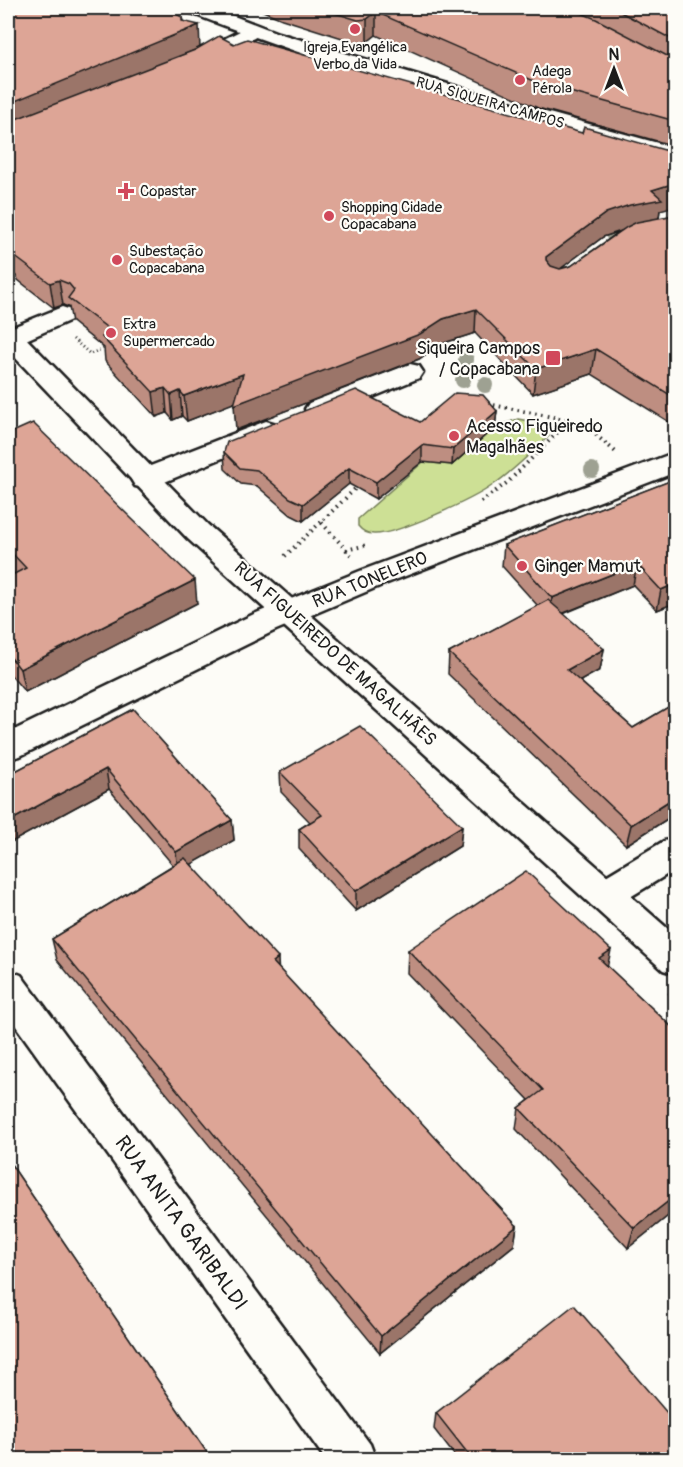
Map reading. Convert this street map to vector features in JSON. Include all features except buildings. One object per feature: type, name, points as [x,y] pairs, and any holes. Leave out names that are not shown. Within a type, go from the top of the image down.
[{"type":"main road","name":"RUA SIQUEIRA CAMPOS","points":[[195,8],[261,34],[483,102],[675,155]]},
{"type":"main road","name":"RUA SIQUEIRA CAMPOS","points":[[261,34],[286,53],[307,63],[675,169]]},
{"type":"main road","points":[[167,75],[261,34]]},
{"type":"main road","points":[[10,340],[62,315]]},
{"type":"main road","name":"RUA FIGUEIREDO DE MAGALHÃES","points":[[10,340],[146,479],[288,613],[675,959]]},
{"type":"main road","points":[[146,479],[410,372]]},
{"type":"main road","name":"RUA TONELERO","points":[[8,747],[288,613],[371,578],[675,461]]},
{"type":"main road","points":[[604,895],[675,851]]},
{"type":"main road","name":"RUA ANITA GARIBALDI","points":[[8,986],[354,1460]]},
{"type":"path","points":[[90,354],[104,348]]},
{"type":"path","points":[[482,403],[570,420],[591,428],[640,476]]},
{"type":"path","points":[[487,408],[492,405]]},
{"type":"path","points":[[475,505],[508,482],[570,420]]},
{"type":"path","points":[[285,556],[361,482]]},
{"type":"path","points":[[321,522],[358,562]]},
{"type":"path","points":[[346,550],[375,543]]},
{"type":"green space","points":[[518,419],[540,423],[549,436],[493,485],[453,507],[399,529],[371,534],[358,526],[358,519],[423,462],[452,465],[495,427]]},
{"type":"place","name":"Igreja Evangélica Verbo da Vida","points":[[355,29]]},
{"type":"place","name":"Adega Pérola","points":[[520,80]]},
{"type":"place","name":"Copastar","points":[[126,191]]},
{"type":"place","name":"Shopping Cidade Copacabana","points":[[329,216]]},
{"type":"place","name":"Subestação Copacabana","points":[[117,260]]},
{"type":"place","name":"Extra Supermercado","points":[[111,333]]},
{"type":"place","name":"Siqueira Campos / Copacabana","points":[[553,358]]},
{"type":"place","name":"Acesso Figueiredo Magalhães","points":[[454,436]]},
{"type":"place","name":"Ginger Mamut","points":[[522,566]]}]
